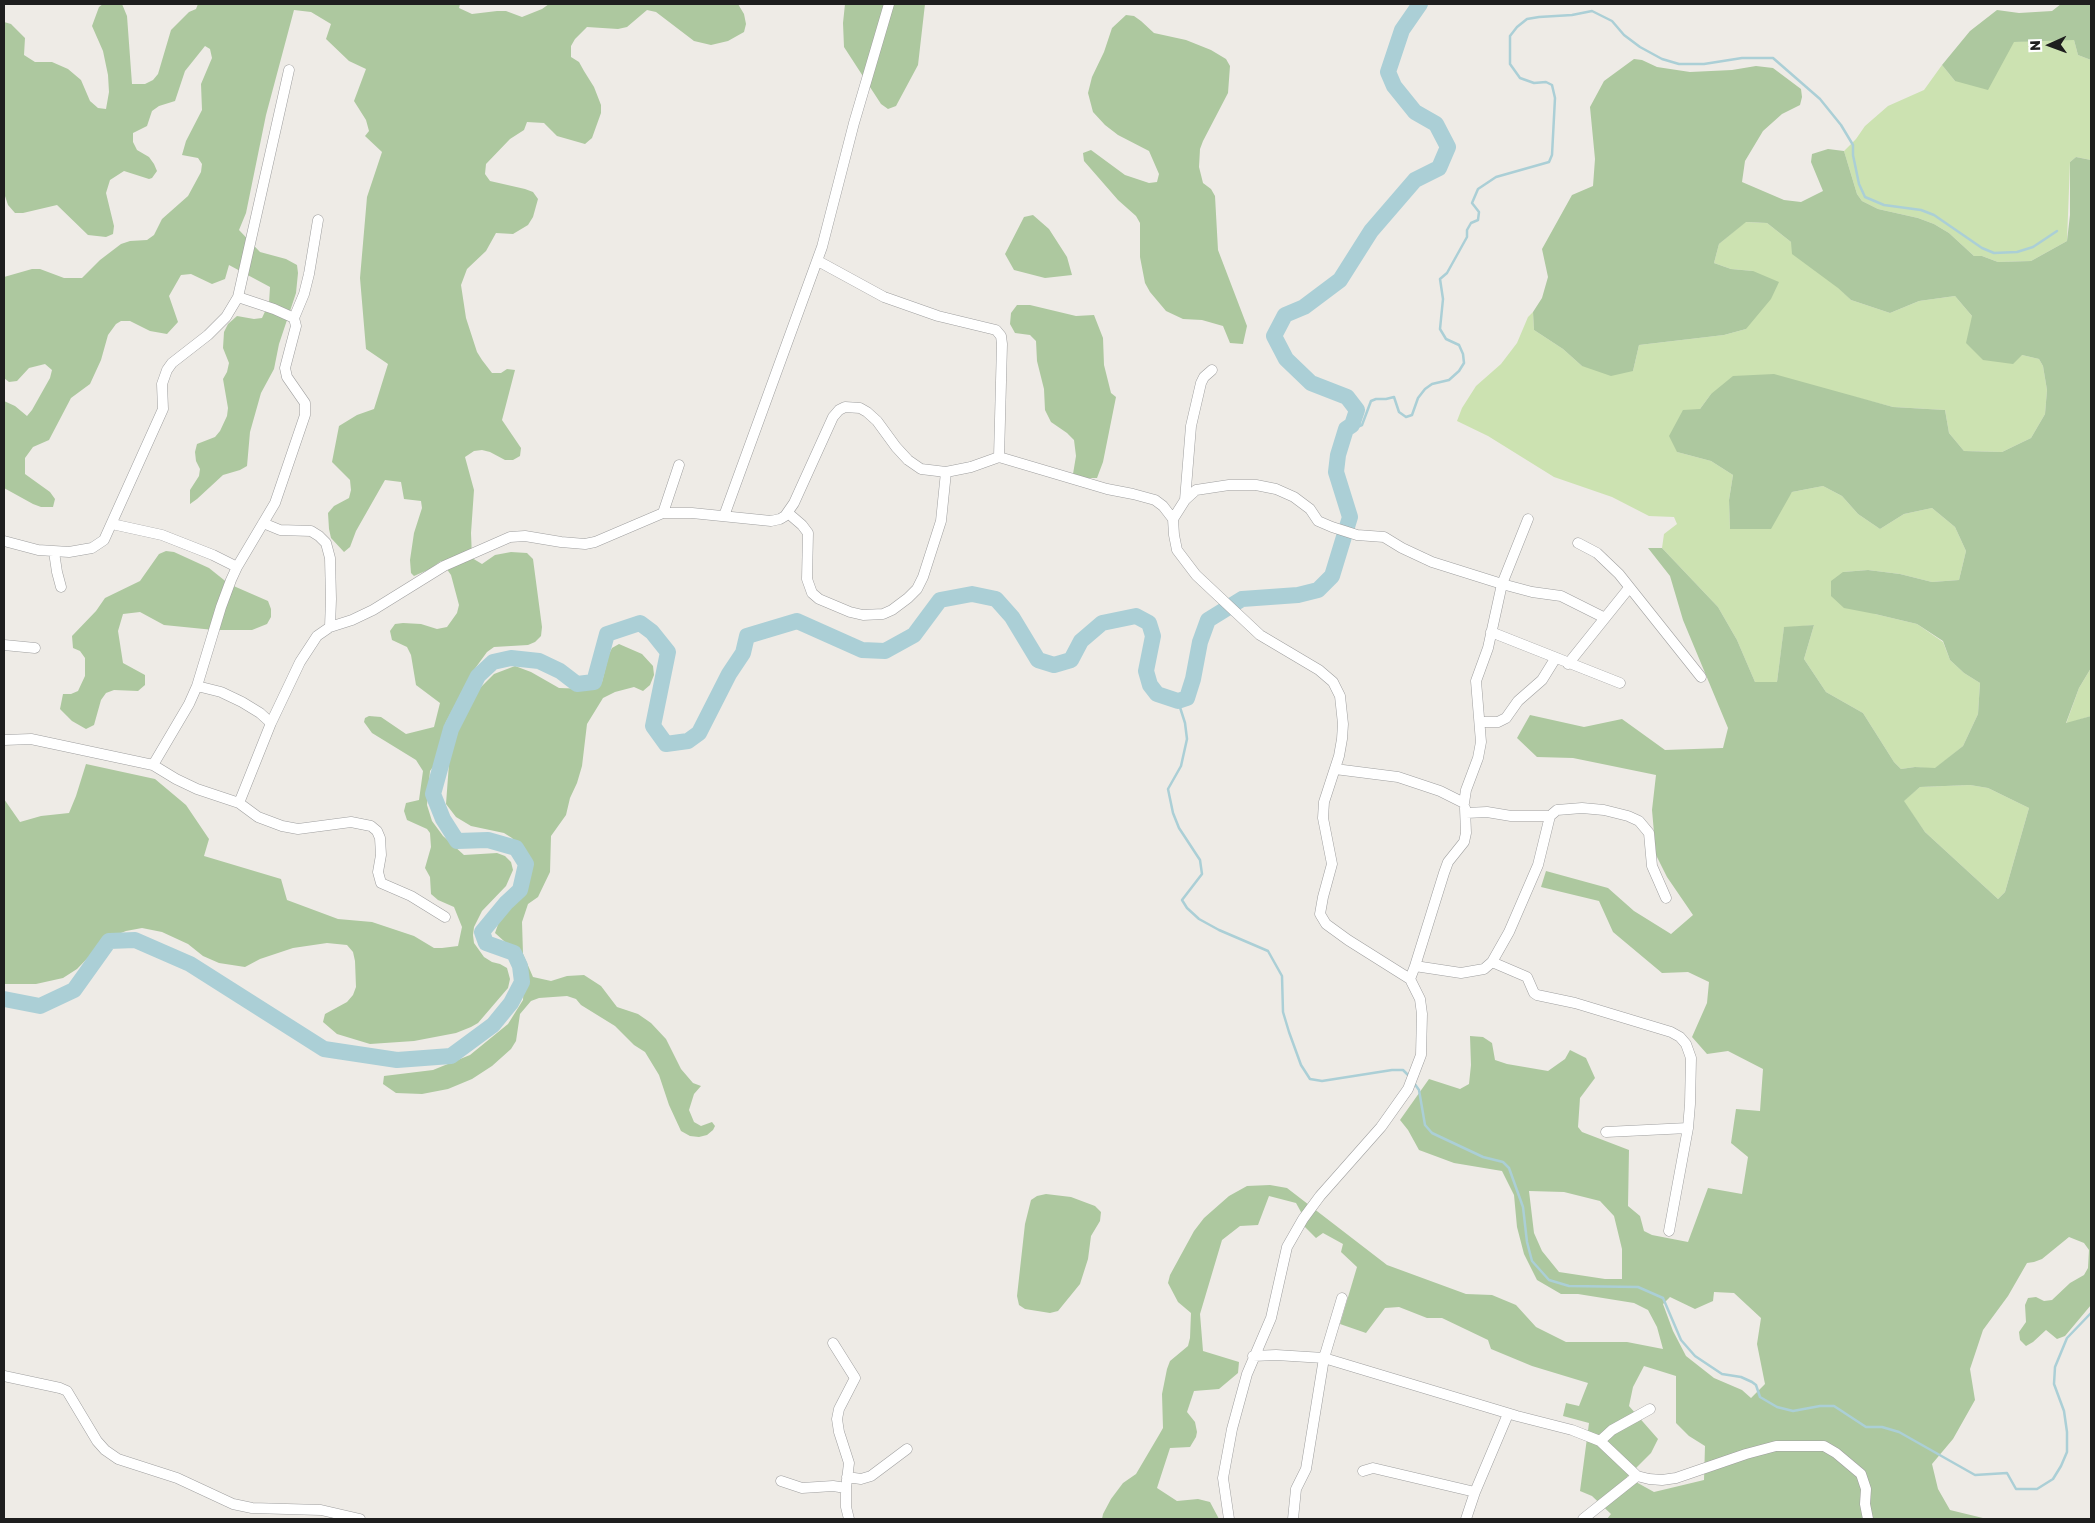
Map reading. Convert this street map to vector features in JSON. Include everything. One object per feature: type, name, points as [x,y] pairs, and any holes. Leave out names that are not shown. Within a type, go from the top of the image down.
[{"type":"street","points":[[724,516],[818,261],[854,123],[889,4]]},
{"type":"street","points":[[4,541],[54,552],[92,548],[104,540],[163,409],[162,384],[167,370],[172,363],[208,335],[226,317],[238,297],[289,70]]},
{"type":"street","points":[[153,765],[189,704],[197,686],[221,607],[237,567],[282,487],[305,415],[305,403],[287,377],[285,368],[296,326],[294,318],[304,294],[309,274],[318,220]]},
{"type":"street","points":[[818,261],[884,297],[938,316],[996,330],[1001,336],[1002,344],[999,457]]},
{"type":"street","points":[[238,297],[294,318]]},
{"type":"street","points":[[1185,500],[1191,426],[1201,383],[1204,377],[1212,370]]},
{"type":"street","points":[[239,803],[271,722],[307,649],[317,636],[330,627],[352,620],[373,610],[444,566],[510,537],[525,536],[585,544],[595,542],[663,513],[772,521],[780,519],[788,513],[794,503],[833,417],[839,410],[845,407],[860,408],[867,412],[877,421],[908,460],[921,469],[946,472],[971,467],[999,457],[1155,500],[1163,506],[1173,519],[1175,544],[1183,560],[1217,595],[1270,642],[1319,670],[1333,682],[1340,696],[1343,718],[1342,739],[1335,769],[1324,802],[1323,818],[1332,864],[1320,908],[1322,919],[1348,940],[1410,979],[1420,999],[1422,1014],[1421,1055],[1408,1089],[1395,1109],[1320,1196],[1292,1236],[1282,1260],[1270,1318],[1253,1356],[1239,1398],[1224,1467],[1223,1478],[1229,1519]]},
{"type":"street","points":[[663,513],[679,465]]},
{"type":"street","points":[[788,513],[808,533],[807,579],[812,593],[819,599],[850,612],[863,615],[883,614],[908,598],[917,589],[923,577],[941,521],[946,472]]},
{"type":"street","points":[[1173,519],[1185,500],[1196,490],[1210,487],[1256,485],[1294,497],[1310,509],[1318,521],[1332,527],[1357,535],[1384,537],[1432,562],[1532,592],[1561,596],[1605,618]]},
{"type":"street","points":[[1410,979],[1448,862],[1464,842],[1466,833],[1466,790],[1478,758],[1481,742],[1476,681],[1491,632],[1502,584],[1528,519]]},
{"type":"street","points":[[263,523],[280,530],[311,531],[326,543],[330,558],[330,627]]},
{"type":"street","points":[[112,524],[162,535],[213,555],[237,567]]},
{"type":"street","points":[[1578,543],[1597,553],[1620,574],[1629,588],[1701,677]]},
{"type":"street","points":[[54,552],[56,572],[61,587]]},
{"type":"street","points":[[1568,664],[1629,588]]},
{"type":"street","points":[[1491,632],[1620,683]]},
{"type":"street","points":[[4,645],[35,648]]},
{"type":"street","points":[[1480,722],[1498,722],[1506,718],[1518,701],[1542,680],[1555,658]]},
{"type":"street","points":[[197,686],[221,692],[242,702],[271,722]]},
{"type":"street","points":[[4,740],[31,739],[153,765],[197,789],[239,803],[258,817],[282,826],[298,829],[351,822],[370,826],[377,831],[380,838],[381,854],[378,872],[381,883],[411,896],[445,917]]},
{"type":"street","points":[[1335,769],[1398,777],[1440,791],[1465,808],[1511,816],[1550,816]]},
{"type":"street","points":[[1415,966],[1461,973],[1484,969],[1492,962],[1508,932],[1538,865],[1550,816],[1557,810],[1582,808],[1604,810],[1639,821],[1649,834],[1652,866],[1666,898]]},
{"type":"street","points":[[1492,962],[1528,977],[1532,990],[1537,995],[1575,1003],[1671,1032],[1680,1037],[1686,1044],[1691,1058],[1688,1128],[1669,1231]]},
{"type":"street","points":[[1606,1132],[1688,1128]]},
{"type":"street","points":[[1293,1519],[1296,1489],[1306,1469],[1324,1358],[1342,1298]]},
{"type":"street","points":[[833,1344],[856,1378],[839,1409],[837,1420],[839,1432],[848,1455],[846,1506],[849,1519]]},
{"type":"street","points":[[1253,1356],[1324,1358],[1508,1414],[1550,1423],[1600,1441],[1637,1476],[1662,1480],[1676,1478],[1746,1454],[1776,1446],[1824,1446],[1836,1453],[1863,1476],[1868,1519]]},
{"type":"street","points":[[4,1376],[67,1391],[97,1441],[105,1450],[118,1459],[177,1478],[233,1504],[252,1508],[321,1510],[360,1519]]},
{"type":"street","points":[[1600,1441],[1612,1430],[1650,1410]]},
{"type":"street","points":[[1466,1519],[1475,1492],[1508,1414]]},
{"type":"street","points":[[847,1476],[861,1479],[871,1476],[907,1449]]},
{"type":"street","points":[[1363,1471],[1373,1468],[1475,1492]]},
{"type":"street","points":[[1583,1519],[1637,1476]]},
{"type":"street","points":[[782,1481],[802,1488],[834,1486],[846,1488]]},
{"type":"green space","points":[[103,4],[122,4],[127,16],[132,84],[145,84],[153,80],[158,74],[171,30],[189,12],[196,9],[198,4],[460,4],[459,8],[472,14],[506,11],[522,17],[549,4],[738,4],[744,14],[746,24],[744,32],[728,41],[711,45],[694,41],[656,12],[647,10],[627,27],[618,29],[587,27],[571,46],[571,57],[579,62],[594,87],[601,105],[601,113],[592,138],[585,144],[557,136],[544,123],[527,122],[524,130],[510,139],[486,164],[485,174],[490,181],[533,192],[538,199],[533,217],[528,225],[513,234],[496,233],[486,251],[467,269],[461,285],[466,318],[477,352],[482,360],[492,373],[501,373],[507,369],[515,370],[502,420],[521,448],[520,456],[513,460],[505,460],[482,450],[474,451],[465,457],[474,490],[471,533],[472,558],[482,564],[495,555],[511,552],[527,553],[533,559],[542,627],[541,636],[535,642],[528,645],[494,647],[487,652],[471,674],[446,722],[435,764],[430,771],[427,805],[432,821],[443,836],[464,855],[497,853],[505,856],[511,862],[513,870],[506,886],[482,911],[474,927],[473,935],[474,943],[484,957],[507,968],[510,979],[508,988],[478,1023],[456,1033],[414,1041],[370,1044],[337,1034],[323,1022],[325,1014],[347,1002],[353,995],[356,987],[355,961],[353,952],[347,945],[327,943],[293,948],[260,959],[245,967],[219,963],[203,956],[188,944],[162,932],[142,928],[126,931],[106,939],[77,969],[63,978],[36,984],[4,984],[4,799],[20,822],[41,816],[69,813],[86,764],[155,779],[186,805],[209,839],[204,856],[281,879],[287,900],[338,919],[372,922],[414,936],[434,948],[458,946],[462,927],[454,907],[438,900],[431,894],[430,877],[425,868],[431,847],[430,833],[427,829],[407,820],[404,811],[406,803],[419,800],[423,771],[416,760],[372,733],[364,722],[365,718],[369,716],[381,717],[406,734],[434,727],[440,703],[416,685],[411,655],[407,647],[392,640],[390,631],[395,624],[403,623],[421,624],[437,629],[447,627],[457,613],[459,605],[451,575],[441,561],[430,569],[414,576],[411,573],[410,560],[414,533],[422,508],[421,501],[404,499],[401,482],[385,480],[356,531],[350,547],[344,552],[331,538],[329,529],[328,513],[334,506],[349,498],[351,490],[350,480],[332,462],[339,426],[357,415],[374,409],[388,364],[366,349],[360,278],[367,197],[382,152],[365,136],[369,131],[366,120],[354,101],[366,69],[349,61],[326,39],[331,24],[311,12],[294,10],[266,115],[246,213],[239,230],[260,252],[286,259],[297,265],[298,273],[296,293],[279,344],[274,369],[261,393],[250,432],[247,466],[223,475],[190,504],[190,490],[199,476],[200,469],[196,461],[195,452],[197,444],[215,437],[227,416],[228,408],[223,379],[229,363],[223,348],[224,332],[228,324],[237,316],[254,319],[262,318],[269,303],[270,287],[229,265],[225,279],[212,284],[191,274],[181,275],[169,296],[178,322],[167,334],[150,331],[130,321],[121,321],[116,324],[108,335],[101,360],[90,384],[71,398],[49,440],[33,447],[25,458],[25,474],[50,492],[55,499],[53,507],[41,507],[33,504],[4,488],[4,401],[15,406],[27,416],[50,378],[52,370],[45,364],[29,368],[17,381],[9,382],[4,378],[4,277],[32,269],[40,269],[64,278],[82,278],[100,260],[121,244],[130,241],[147,240],[154,235],[162,219],[188,196],[201,172],[202,164],[198,158],[182,155],[186,141],[202,110],[201,84],[212,58],[210,49],[205,46],[185,71],[175,101],[159,106],[152,111],[147,126],[133,133],[133,142],[137,150],[149,157],[157,171],[149,179],[124,171],[110,180],[106,193],[114,226],[113,234],[106,237],[88,235],[57,205],[15,213],[8,205],[4,193],[4,22],[11,24],[25,38],[24,55],[35,62],[52,62],[68,69],[81,80],[90,101],[98,108],[106,109],[109,92],[108,75],[103,51],[92,26],[99,7]]},
{"type":"green space","points":[[845,4],[925,4],[918,65],[896,106],[888,109],[881,104],[844,47],[843,23]]},
{"type":"green space","points":[[2061,4],[2091,4],[2091,60],[2078,55],[2074,40],[2014,42],[1988,90],[1955,81],[1942,65],[1970,31],[1997,10],[2019,13],[2052,11]]},
{"type":"green space","points":[[1126,15],[1134,16],[1154,33],[1186,40],[1211,50],[1226,59],[1230,66],[1228,93],[1203,141],[1200,149],[1199,167],[1203,183],[1211,189],[1215,196],[1218,250],[1247,326],[1243,344],[1230,343],[1223,326],[1202,320],[1183,319],[1166,311],[1145,283],[1140,257],[1140,223],[1136,216],[1118,200],[1084,161],[1083,153],[1091,150],[1125,175],[1149,183],[1157,182],[1159,174],[1149,151],[1118,135],[1105,125],[1093,112],[1088,93],[1092,77],[1104,52],[1112,28]]},
{"type":"green space","points":[[2074,40],[2078,55],[2091,60],[2091,160],[2076,157],[2070,162],[2067,241],[2031,261],[1998,262],[1982,256],[1974,256],[1949,233],[1934,224],[1918,218],[1878,209],[1862,201],[1857,194],[1844,151],[1865,126],[1888,106],[1924,90],[1942,65],[1955,81],[2013,42]]},
{"type":"green space","points":[[1634,59],[1642,60],[1657,67],[1690,72],[1732,70],[1756,66],[1773,68],[1801,89],[1800,105],[1782,114],[1763,131],[1745,161],[1742,182],[1784,200],[1801,202],[1823,191],[1811,162],[1812,154],[1828,149],[1844,151],[1857,194],[1862,201],[1878,209],[1918,218],[1934,224],[1949,233],[1974,256],[1982,256],[1998,262],[2031,261],[2067,241],[2070,215],[2070,162],[2076,157],[2091,160],[2091,668],[2079,688],[2066,723],[2091,716],[2091,1305],[2065,1336],[2057,1339],[2046,1330],[2026,1346],[2020,1340],[2019,1332],[2026,1322],[2025,1305],[2028,1298],[2036,1297],[2044,1301],[2052,1300],[2070,1283],[2084,1275],[2088,1268],[2089,1250],[2084,1243],[2069,1237],[2042,1259],[2027,1263],[2008,1296],[1983,1330],[1970,1369],[1975,1400],[1953,1439],[1932,1464],[1938,1489],[1950,1510],[1987,1519],[1607,1519],[1611,1514],[1592,1496],[1580,1491],[1589,1423],[1563,1416],[1566,1403],[1579,1406],[1588,1383],[1532,1366],[1491,1349],[1488,1340],[1442,1318],[1427,1318],[1399,1307],[1385,1308],[1366,1333],[1340,1324],[1357,1267],[1341,1252],[1343,1244],[1323,1233],[1316,1238],[1303,1225],[1301,1212],[1296,1203],[1269,1196],[1258,1225],[1240,1226],[1222,1240],[1200,1314],[1203,1351],[1239,1362],[1238,1373],[1219,1389],[1194,1391],[1187,1412],[1195,1422],[1196,1437],[1190,1447],[1170,1448],[1157,1488],[1177,1501],[1198,1499],[1210,1502],[1219,1519],[1102,1519],[1111,1499],[1123,1483],[1136,1474],[1163,1428],[1162,1394],[1167,1369],[1170,1361],[1188,1346],[1191,1313],[1178,1302],[1168,1283],[1170,1275],[1194,1231],[1204,1218],[1229,1196],[1247,1186],[1270,1185],[1287,1188],[1387,1265],[1466,1294],[1492,1295],[1516,1305],[1536,1327],[1566,1342],[1627,1342],[1663,1349],[1657,1327],[1648,1310],[1634,1303],[1578,1294],[1561,1294],[1537,1280],[1524,1254],[1517,1227],[1514,1195],[1502,1171],[1454,1163],[1419,1150],[1400,1120],[1429,1079],[1460,1089],[1469,1084],[1471,1065],[1470,1036],[1483,1037],[1492,1043],[1495,1060],[1548,1071],[1565,1059],[1570,1050],[1586,1058],[1595,1078],[1580,1098],[1578,1127],[1582,1132],[1629,1150],[1628,1206],[1640,1216],[1644,1231],[1652,1235],[1688,1242],[1708,1188],[1742,1194],[1748,1157],[1731,1143],[1736,1109],[1760,1111],[1763,1069],[1728,1051],[1707,1054],[1692,1037],[1707,1003],[1709,982],[1688,972],[1662,973],[1613,932],[1599,901],[1541,887],[1546,871],[1608,888],[1634,911],[1671,934],[1693,915],[1667,877],[1656,855],[1652,810],[1656,775],[1573,758],[1537,757],[1517,738],[1530,715],[1584,727],[1622,719],[1665,750],[1723,748],[1728,728],[1683,620],[1670,576],[1648,548],[1662,548],[1718,607],[1737,640],[1755,682],[1777,682],[1784,627],[1814,625],[1804,659],[1826,692],[1863,713],[1894,762],[1901,769],[1915,767],[1935,768],[1963,746],[1978,714],[1980,683],[1964,673],[1950,660],[1943,641],[1917,624],[1844,608],[1831,596],[1831,581],[1843,572],[1868,570],[1900,574],[1932,582],[1959,580],[1966,551],[1955,527],[1932,508],[1904,514],[1880,529],[1858,514],[1842,496],[1823,486],[1792,492],[1771,529],[1730,529],[1729,500],[1733,475],[1711,461],[1677,452],[1669,436],[1683,410],[1700,409],[1711,394],[1733,376],[1774,374],[1893,407],[1945,410],[1949,433],[1964,451],[2002,452],[2031,438],[2045,414],[2047,390],[2043,366],[2039,359],[2022,355],[2013,364],[1983,360],[1966,343],[1972,316],[1955,296],[1919,301],[1890,313],[1851,300],[1792,254],[1791,242],[1767,223],[1746,222],[1719,244],[1714,263],[1731,269],[1753,271],[1779,282],[1771,299],[1746,329],[1724,335],[1639,345],[1633,371],[1611,376],[1582,366],[1563,349],[1534,330],[1533,312],[1542,298],[1548,277],[1542,249],[1572,195],[1593,186],[1595,159],[1590,107],[1604,81]],"holes":[[[1970,785],[1988,788],[2029,808],[2005,892],[1998,899],[1925,832],[1904,801],[1920,787]],[[1529,1191],[1564,1192],[1600,1201],[1614,1216],[1622,1249],[1622,1279],[1605,1279],[1559,1272],[1542,1251],[1534,1233]],[[1714,1292],[1734,1293],[1761,1318],[1757,1344],[1765,1384],[1751,1398],[1742,1390],[1714,1378],[1686,1356],[1673,1331],[1663,1304],[1670,1297],[1695,1309],[1713,1301]],[[1644,1366],[1676,1376],[1676,1423],[1689,1436],[1705,1446],[1704,1480],[1654,1492],[1627,1477],[1651,1453],[1658,1439],[1629,1406],[1633,1387]]]},
{"type":"green space","points":[[1033,215],[1049,229],[1067,257],[1072,275],[1045,278],[1014,270],[1005,254],[1024,217]]},
{"type":"green space","points":[[1745,222],[1767,223],[1791,242],[1851,300],[1890,313],[1919,301],[1955,296],[1972,316],[2022,355],[2039,359],[2043,366],[2047,390],[2045,414],[2031,438],[2002,452],[1964,451],[1949,433],[1945,410],[1893,407],[1812,386],[1711,394],[1700,409],[1677,452],[1711,461],[1733,475],[1729,500],[1730,529],[1785,501],[1792,492],[1823,486],[1842,496],[1858,514],[1880,529],[1904,514],[1932,508],[1955,527],[1966,551],[1959,580],[1932,582],[1900,574],[1868,570],[1843,572],[1875,614],[1917,624],[1943,642],[1950,660],[1964,673],[1980,683],[1978,714],[1963,746],[1935,769],[1915,767],[1901,769],[1894,762],[1863,713],[1826,692],[1804,659],[1814,625],[1784,628],[1777,682],[1755,682],[1737,640],[1718,607],[1662,548],[1664,534],[1677,524],[1674,517],[1649,516],[1612,497],[1554,477],[1488,436],[1457,421],[1462,408],[1476,386],[1501,364],[1517,343],[1528,317],[1533,312],[1534,330],[1563,349],[1582,366],[1633,371],[1639,345],[1724,335],[1746,329],[1753,271],[1731,269],[1714,263],[1719,244]]},
{"type":"green space","points":[[1017,305],[1030,305],[1076,316],[1094,315],[1103,338],[1104,365],[1111,393],[1116,397],[1103,462],[1097,478],[1081,478],[1073,474],[1076,456],[1074,440],[1051,422],[1045,410],[1044,389],[1037,361],[1036,341],[1030,335],[1015,333],[1010,324],[1011,313]]},
{"type":"green space","points":[[166,551],[174,552],[209,568],[229,584],[268,601],[271,617],[267,624],[252,630],[214,630],[164,625],[140,612],[123,614],[118,631],[123,663],[145,675],[145,685],[138,691],[114,690],[106,693],[101,700],[94,725],[86,729],[72,721],[60,709],[63,694],[71,694],[78,691],[85,676],[85,658],[80,651],[73,648],[72,636],[96,611],[105,598],[140,581],[159,554]]},
{"type":"green space","points":[[619,644],[642,654],[653,666],[654,675],[650,685],[643,691],[634,687],[615,692],[603,698],[587,724],[582,766],[577,783],[570,798],[566,815],[551,836],[550,872],[538,897],[528,904],[522,922],[523,954],[533,977],[551,981],[567,976],[584,975],[601,986],[617,1007],[638,1014],[651,1023],[666,1039],[681,1069],[693,1083],[701,1086],[694,1094],[689,1110],[694,1122],[701,1126],[712,1122],[715,1126],[707,1135],[699,1137],[690,1136],[681,1131],[669,1105],[659,1075],[645,1052],[634,1045],[615,1026],[581,1005],[576,999],[567,996],[539,998],[531,1001],[520,1014],[516,1041],[511,1049],[492,1066],[472,1079],[448,1089],[422,1094],[396,1093],[383,1084],[384,1076],[433,1070],[470,1055],[508,1024],[523,1000],[524,977],[521,961],[514,950],[495,933],[501,916],[519,899],[523,891],[531,869],[531,861],[512,838],[504,833],[471,826],[456,817],[446,804],[450,750],[463,713],[471,697],[494,674],[515,666],[531,672],[559,688],[588,689],[602,682],[609,654],[612,648]]},
{"type":"green space","points":[[2091,668],[2091,716],[2066,724],[2079,688]]},
{"type":"green space","points":[[1970,785],[1988,788],[2029,808],[2005,892],[1998,899],[1925,832],[1903,801],[1920,787]]},
{"type":"green space","points":[[1046,1194],[1071,1197],[1095,1206],[1101,1212],[1100,1221],[1091,1236],[1088,1259],[1080,1284],[1058,1311],[1050,1313],[1025,1309],[1019,1305],[1017,1296],[1025,1224],[1031,1200]]},
{"type":"waterway","points":[[4,999],[40,1006],[74,990],[109,941],[135,940],[190,964],[324,1049],[397,1060],[451,1056],[493,1025],[511,1003],[522,982],[520,966],[514,953],[486,943],[482,932],[506,903],[520,890],[526,864],[516,848],[488,840],[457,841],[443,819],[433,794],[451,729],[478,676],[493,662],[511,658],[539,661],[560,671],[577,684],[594,682],[607,634],[640,623],[652,632],[668,652],[653,726],[666,744],[688,741],[699,733],[729,674],[743,653],[747,636],[797,621],[862,650],[885,651],[914,635],[940,600],[972,594],[996,599],[1012,617],[1038,660],[1054,665],[1071,660],[1081,641],[1102,623],[1136,616],[1149,623],[1153,636],[1146,671],[1150,685],[1157,694],[1178,701],[1187,698],[1193,679],[1200,642],[1208,620],[1242,599],[1298,595],[1318,590],[1332,576],[1350,517],[1336,472],[1338,455],[1346,429],[1352,425],[1357,410],[1347,397],[1311,383],[1286,359],[1274,336],[1285,315],[1304,307],[1340,280],[1371,231],[1415,180],[1439,168],[1448,147],[1436,124],[1415,112],[1394,86],[1388,72],[1402,30],[1420,4]]},
{"type":"waterway","points":[[1346,429],[1362,425],[1371,401],[1376,399],[1394,397],[1399,412],[1406,417],[1412,415],[1418,398],[1425,389],[1432,384],[1449,380],[1459,371],[1464,363],[1459,345],[1446,339],[1440,329],[1443,299],[1440,279],[1447,273],[1467,237],[1467,230],[1471,223],[1478,220],[1479,212],[1472,203],[1478,189],[1496,177],[1549,162],[1552,155],[1555,98],[1552,85],[1546,82],[1534,83],[1520,78],[1510,64],[1510,36],[1527,19],[1572,15],[1592,11],[1612,21],[1624,35],[1640,47],[1662,59],[1679,64],[1704,64],[1742,58],[1773,58],[1820,99],[1841,125],[1853,145],[1853,155],[1859,184],[1865,197],[1884,205],[1921,210],[1934,215],[1982,248],[1994,253],[2017,252],[2033,247],[2057,231]]},
{"type":"waterway","points":[[1178,701],[1185,723],[1187,739],[1181,766],[1168,789],[1173,813],[1179,828],[1200,860],[1202,874],[1182,900],[1187,908],[1199,919],[1219,930],[1268,951],[1282,976],[1283,1012],[1301,1065],[1310,1079],[1322,1081],[1392,1070],[1403,1070],[1409,1076]]},
{"type":"waterway","points":[[1414,1083],[1419,1090],[1425,1125],[1432,1133],[1483,1157],[1503,1162],[1509,1168],[1523,1207],[1527,1242],[1532,1261],[1549,1280],[1569,1286],[1638,1287],[1663,1298],[1681,1340],[1695,1356],[1722,1374],[1741,1377],[1752,1382],[1756,1385],[1760,1397],[1777,1407],[1793,1411],[1820,1406],[1834,1406],[1866,1427],[1882,1427],[1899,1432],[1975,1475],[2007,1473],[2016,1489],[2037,1489],[2053,1479],[2067,1452],[2064,1411],[2054,1384],[2055,1367],[2067,1338],[2091,1313]]}]
